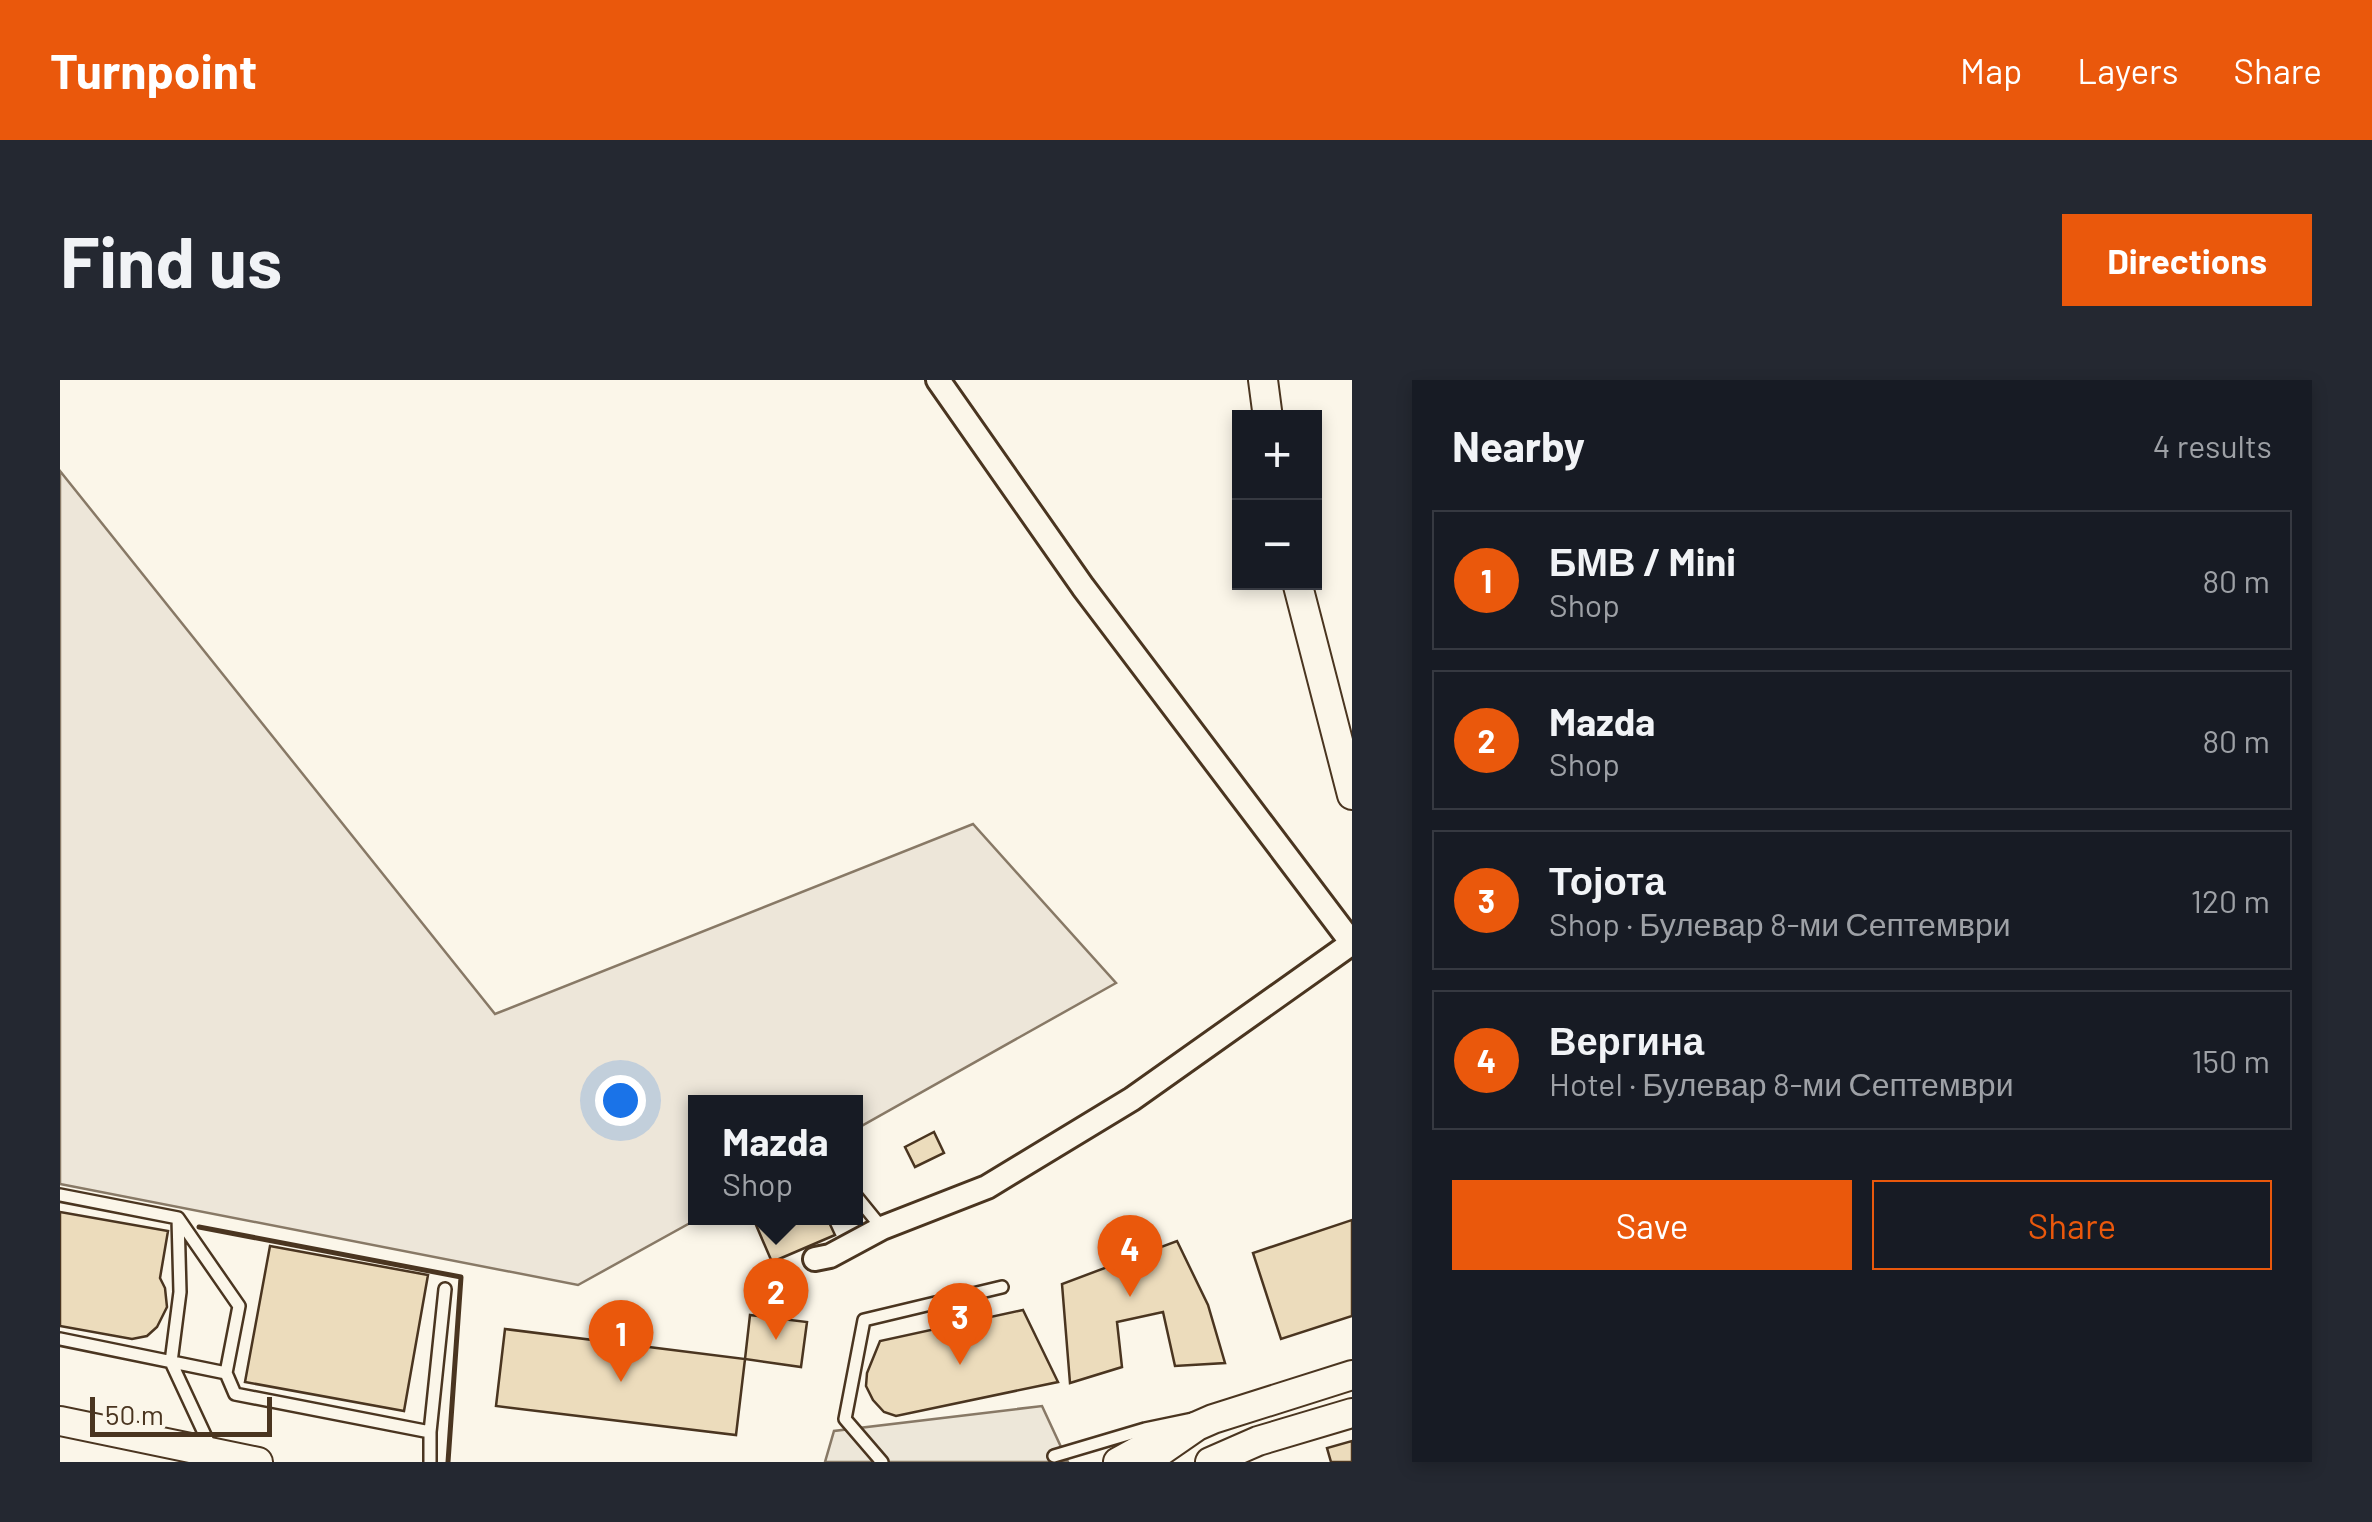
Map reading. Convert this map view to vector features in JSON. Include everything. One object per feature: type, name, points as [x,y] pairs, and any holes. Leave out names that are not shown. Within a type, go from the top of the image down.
[{"type":"street","points":[[815,1259],[830,1256],[882,1228],[987,1187],[1132,1099],[1352,943],[1083,588],[938,380]]},
{"type":"street","points":[[1263,380],[1267,410]]},
{"type":"street","points":[[1298,590],[1352,795]]},
{"type":"street","points":[[1118,1462],[1158,1440],[1232,1412],[1352,1375]]},
{"type":"street","points":[[1210,1462],[1258,1441],[1352,1412]]},
{"type":"street","points":[[60,1421],[206,1458],[258,1462]]},
{"type":"street","points":[[1144,1462],[1197,1426]]},
{"type":"lane","points":[[60,1195],[178,1218],[239,1306],[226,1373],[235,1394],[430,1432]]},
{"type":"lane","points":[[863,1205],[882,1228]]},
{"type":"lane","points":[[178,1218],[180,1292],[171,1362],[206,1458]]},
{"type":"lane","points":[[882,1462],[844,1419],[864,1320],[1002,1286]]},
{"type":"lane","points":[[430,1462],[446,1289]]},
{"type":"lane","points":[[60,1339],[226,1373]]},
{"type":"lane","points":[[1054,1456],[1145,1428],[1232,1412]]},
{"type":"shaded area","points":[[60,471],[495,1014],[973,824],[1116,983],[863,1125],[863,1095],[688,1095],[688,1224],[578,1285],[60,1184]]},
{"type":"shaded area","points":[[1042,1406],[1068,1462],[825,1462],[834,1431]]},
{"type":"building","points":[[934,1132],[944,1153],[915,1167],[905,1147]]},
{"type":"building","points":[[60,1212],[168,1231],[160,1278],[167,1307],[157,1327],[147,1336],[132,1339],[60,1326]]},
{"type":"building","points":[[1352,1220],[1352,1316],[1281,1339],[1253,1253]]},
{"type":"building","points":[[756,1225],[830,1225],[835,1235],[772,1262]]},
{"type":"building","points":[[1177,1241],[1208,1305],[1225,1363],[1175,1366],[1163,1312],[1117,1322],[1122,1367],[1070,1383],[1062,1284]]},
{"type":"building","points":[[270,1246],[428,1275],[404,1411],[245,1382]]},
{"type":"building","points":[[1023,1310],[1058,1382],[896,1416],[884,1412],[873,1400],[866,1386],[867,1373],[880,1341]]},
{"type":"building","points":[[750,1315],[807,1322],[801,1367],[745,1359]]},
{"type":"building","points":[[505,1329],[745,1359],[736,1435],[496,1406]]},
{"type":"building","points":[[1352,1441],[1352,1462],[1331,1462],[1327,1448]]},
{"type":"wall","points":[[199,1227],[461,1277],[448,1462]]},
{"type":"place","name":"Вергина","points":[[1130,1297]]},
{"type":"place","name":"Mazda","points":[[776,1340]]},
{"type":"place","name":"Тојота","points":[[960,1365]]},
{"type":"place","name":"БМВ / Mini","points":[[621,1382]]}]
